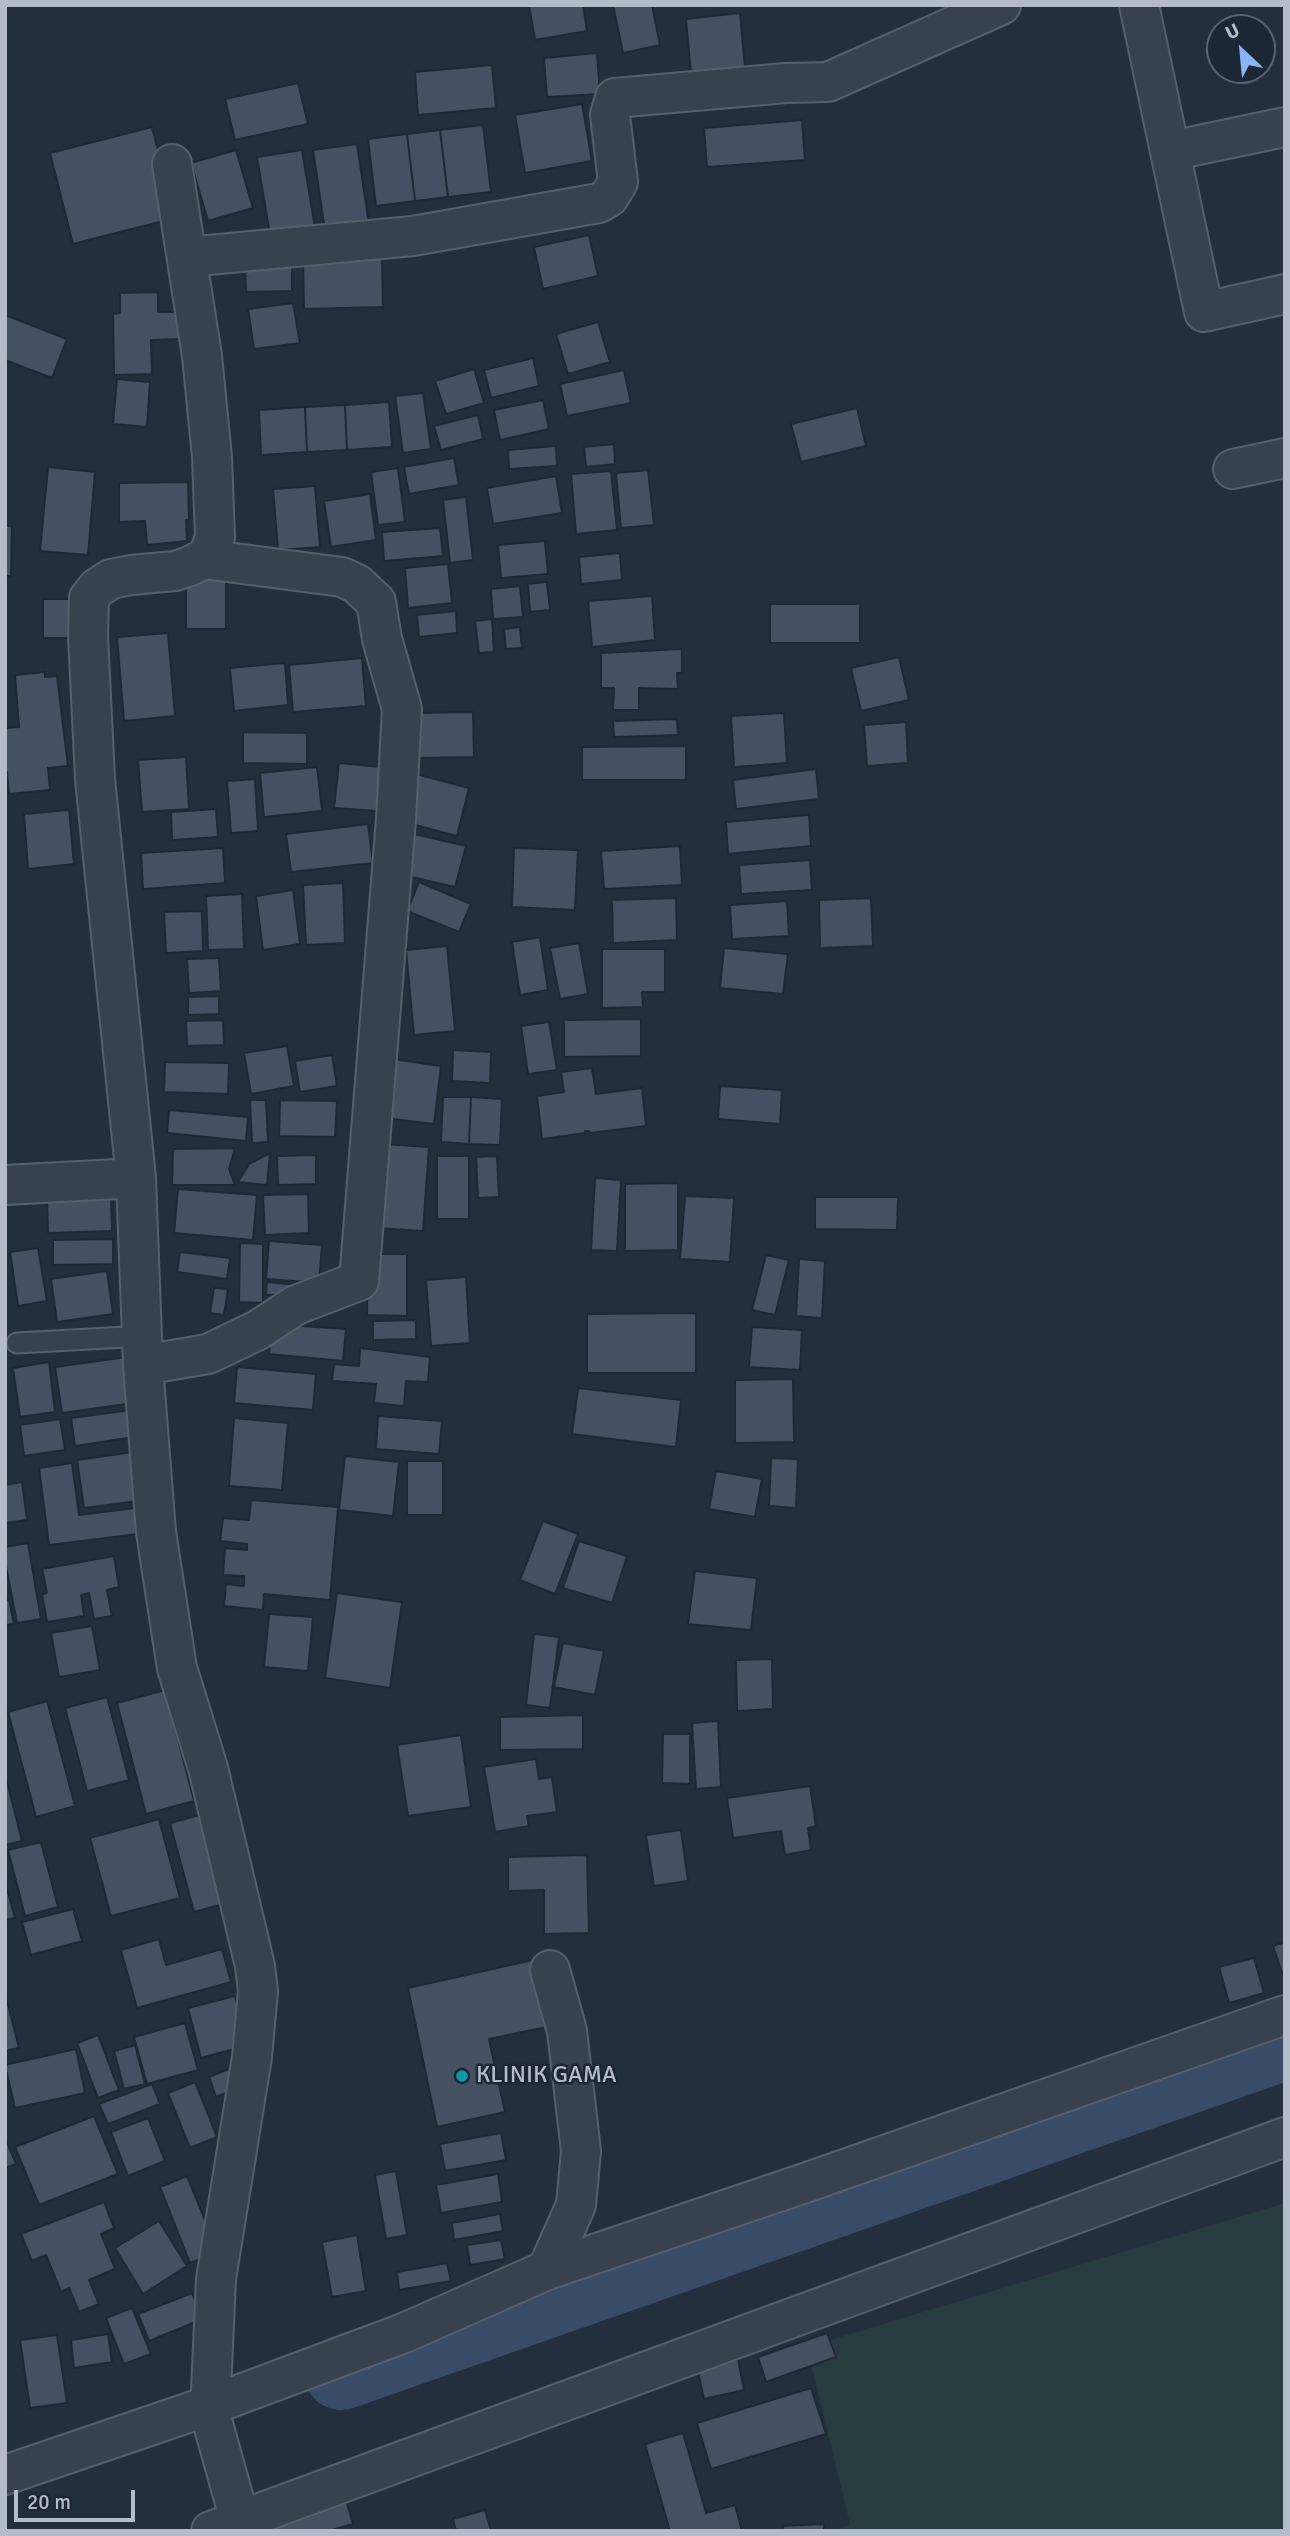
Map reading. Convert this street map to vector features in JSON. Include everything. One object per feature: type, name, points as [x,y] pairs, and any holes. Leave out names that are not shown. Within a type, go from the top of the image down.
[{"type":"street","points":[[187,257],[413,236],[598,203],[609,197],[618,182],[610,115],[615,98],[786,83],[828,82],[1001,5]]},
{"type":"street","points":[[1139,5],[1204,312],[1285,295]]},
{"type":"street","points":[[1170,152],[1285,127]]},
{"type":"street","points":[[172,164],[202,356],[212,457],[215,537],[210,552],[204,559],[174,571],[111,579],[97,588],[89,598],[95,779],[136,1178],[156,1532],[177,1668],[208,1768],[255,1966],[258,1991],[252,2057],[216,2279],[211,2409],[233,2520],[1285,2137]]},
{"type":"street","points":[[1233,469],[1285,458]]},
{"type":"street","points":[[144,1350],[208,1354],[258,1330],[296,1305],[359,1280],[396,819],[402,709],[382,639],[376,601],[357,584],[342,577],[204,559]]},
{"type":"street","points":[[5,1185],[136,1178]]},
{"type":"street","points":[[547,2270],[576,2204],[580,2151],[567,2031],[550,1970]]},
{"type":"street","points":[[5,2475],[211,2409],[404,2333],[547,2270],[1285,2015]]},
{"type":"lane","points":[[17,1343],[144,1350]]},
{"type":"green space","points":[[1285,2203],[1285,2531],[835,2531],[850,2524],[807,2347]]},
{"type":"building","points":[[529,5],[583,5],[587,31],[535,40]]},
{"type":"building","points":[[613,5],[652,5],[660,45],[623,53]]},
{"type":"building","points":[[740,13],[745,68],[691,74],[686,19]]},
{"type":"building","points":[[597,53],[600,94],[547,97],[544,58]]},
{"type":"building","points":[[492,65],[496,108],[418,115],[415,72]]},
{"type":"building","points":[[298,83],[308,124],[235,140],[225,99]]},
{"type":"building","points":[[582,104],[592,161],[525,173],[515,115]]},
{"type":"building","points":[[802,120],[805,160],[707,167],[704,128]]},
{"type":"building","points":[[483,125],[491,192],[448,197],[440,130]]},
{"type":"building","points":[[152,127],[175,218],[73,244],[50,153]]},
{"type":"building","points":[[440,130],[448,197],[415,201],[407,134]]},
{"type":"building","points":[[407,134],[415,201],[376,206],[368,139]]},
{"type":"building","points":[[357,144],[369,224],[325,231],[313,150]]},
{"type":"building","points":[[236,150],[253,208],[208,221],[191,163]]},
{"type":"building","points":[[302,150],[316,233],[271,241],[257,157]]},
{"type":"building","points":[[589,235],[598,276],[543,289],[534,247]]},
{"type":"building","points":[[382,258],[383,307],[304,309],[303,260]]},
{"type":"building","points":[[292,259],[292,291],[246,292],[245,260]]},
{"type":"building","points":[[158,292],[158,312],[183,312],[184,339],[151,340],[152,374],[114,375],[113,314],[120,313],[120,293]]},
{"type":"building","points":[[293,303],[300,343],[254,349],[248,309]]},
{"type":"building","points":[[5,315],[67,339],[52,378],[5,360]]},
{"type":"building","points":[[598,322],[610,362],[568,374],[556,334]]},
{"type":"building","points":[[533,358],[539,386],[491,398],[484,370]]},
{"type":"building","points":[[474,369],[484,403],[446,414],[435,381]]},
{"type":"building","points":[[624,370],[631,403],[567,416],[560,384]]},
{"type":"building","points":[[117,379],[150,382],[147,427],[113,424]]},
{"type":"building","points":[[423,393],[431,449],[403,453],[395,396]]},
{"type":"building","points":[[543,400],[549,429],[500,440],[494,410]]},
{"type":"building","points":[[389,402],[392,447],[347,450],[345,405]]},
{"type":"building","points":[[345,405],[347,450],[307,452],[305,407]]},
{"type":"building","points":[[305,407],[307,452],[261,455],[259,410]]},
{"type":"building","points":[[857,408],[866,446],[801,462],[791,424]]},
{"type":"building","points":[[478,415],[483,439],[441,450],[434,426]]},
{"type":"building","points":[[614,444],[615,464],[586,467],[584,447]]},
{"type":"building","points":[[556,446],[557,466],[509,469],[508,450]]},
{"type":"building","points":[[454,458],[459,485],[409,494],[404,467]]},
{"type":"building","points":[[48,467],[95,472],[88,555],[40,551]]},
{"type":"building","points":[[398,468],[405,522],[378,525],[371,472]]},
{"type":"building","points":[[648,470],[654,525],[621,528],[616,473]]},
{"type":"building","points":[[611,471],[617,530],[576,534],[571,474]]},
{"type":"building","points":[[556,476],[562,513],[493,524],[487,488]]},
{"type":"building","points":[[188,482],[187,541],[147,545],[145,521],[119,522],[119,483]]},
{"type":"building","points":[[315,486],[320,547],[278,550],[273,489]]},
{"type":"building","points":[[370,494],[376,540],[331,547],[324,501]]},
{"type":"building","points":[[466,497],[473,560],[450,563],[443,500]]},
{"type":"building","points":[[5,526],[12,526],[11,576],[5,576]]},
{"type":"building","points":[[440,528],[443,556],[384,561],[382,532]]},
{"type":"building","points":[[545,541],[548,574],[501,578],[498,545]]},
{"type":"building","points":[[620,553],[622,580],[581,584],[579,557]]},
{"type":"building","points":[[448,564],[452,603],[408,608],[405,568]]},
{"type":"building","points":[[186,578],[226,578],[226,629],[186,629]]},
{"type":"building","points":[[547,582],[550,610],[530,612],[528,584]]},
{"type":"building","points":[[520,586],[523,617],[493,619],[491,589]]},
{"type":"building","points":[[652,596],[655,640],[592,647],[588,601]]},
{"type":"building","points":[[43,599],[73,599],[72,638],[43,638]]},
{"type":"building","points":[[770,604],[860,604],[860,643],[770,643]]},
{"type":"building","points":[[456,611],[457,633],[419,637],[417,615]]},
{"type":"building","points":[[492,619],[494,652],[479,653],[475,621]]},
{"type":"building","points":[[520,627],[522,648],[506,649],[504,629]]},
{"type":"building","points":[[168,633],[175,716],[124,721],[117,637]]},
{"type":"building","points":[[682,649],[682,673],[677,673],[678,689],[639,688],[639,710],[613,710],[614,688],[601,688],[601,653]]},
{"type":"building","points":[[899,657],[909,700],[861,711],[851,668]]},
{"type":"building","points":[[362,658],[366,706],[293,712],[289,665]]},
{"type":"building","points":[[285,663],[288,705],[234,711],[230,668]]},
{"type":"building","points":[[45,672],[45,677],[57,676],[68,766],[48,768],[50,790],[9,794],[5,772],[5,728],[19,727],[15,675]]},
{"type":"building","points":[[473,712],[474,757],[416,758],[415,713]]},
{"type":"building","points":[[784,713],[787,763],[734,767],[731,716]]},
{"type":"building","points":[[677,719],[678,735],[614,737],[613,721]]},
{"type":"building","points":[[906,722],[908,763],[867,766],[864,725]]},
{"type":"building","points":[[243,732],[307,733],[307,764],[243,763]]},
{"type":"building","points":[[686,746],[686,780],[582,780],[582,747]]},
{"type":"building","points":[[186,757],[189,809],[142,812],[138,760]]},
{"type":"building","points":[[339,763],[381,767],[377,811],[334,808]]},
{"type":"building","points":[[317,767],[322,811],[264,817],[260,773]]},
{"type":"building","points":[[816,769],[819,799],[736,809],[733,780]]},
{"type":"building","points":[[416,774],[469,788],[457,836],[404,822]]},
{"type":"building","points":[[255,779],[258,831],[231,833],[227,781]]},
{"type":"building","points":[[216,809],[218,837],[172,840],[171,812]]},
{"type":"building","points":[[69,810],[74,864],[28,869],[24,814]]},
{"type":"building","points":[[809,815],[811,846],[728,854],[726,822]]},
{"type":"building","points":[[368,824],[373,863],[291,872],[286,834]]},
{"type":"building","points":[[410,833],[466,846],[455,887],[399,874]]},
{"type":"building","points":[[680,846],[682,885],[604,889],[601,851]]},
{"type":"building","points":[[223,848],[225,883],[143,889],[141,853]]},
{"type":"building","points":[[514,848],[578,850],[575,910],[512,907]]},
{"type":"building","points":[[810,860],[812,890],[741,894],[739,865]]},
{"type":"building","points":[[419,882],[471,904],[459,932],[407,911]]},
{"type":"building","points":[[343,883],[345,943],[306,945],[303,885]]},
{"type":"building","points":[[293,890],[300,944],[263,950],[256,896]]},
{"type":"building","points":[[242,894],[244,949],[208,950],[206,896]]},
{"type":"building","points":[[676,898],[677,940],[613,943],[612,900]]},
{"type":"building","points":[[871,898],[873,946],[820,948],[819,900]]},
{"type":"building","points":[[787,901],[789,936],[732,939],[730,905]]},
{"type":"building","points":[[202,911],[203,951],[166,953],[164,912]]},
{"type":"building","points":[[540,937],[548,990],[520,995],[512,942]]},
{"type":"building","points":[[579,943],[588,994],[560,999],[550,948]]},
{"type":"building","points":[[447,946],[455,1031],[414,1035],[406,950]]},
{"type":"building","points":[[724,948],[788,954],[783,994],[720,988]]},
{"type":"building","points":[[602,949],[665,949],[665,992],[642,992],[643,1007],[602,1008]]},
{"type":"building","points":[[219,958],[221,991],[189,993],[187,959]]},
{"type":"building","points":[[219,996],[219,1014],[188,1015],[188,997]]},
{"type":"building","points":[[641,1019],[641,1056],[564,1057],[564,1020]]},
{"type":"building","points":[[223,1020],[224,1045],[187,1046],[186,1021]]},
{"type":"building","points":[[549,1022],[557,1070],[528,1074],[521,1026]]},
{"type":"building","points":[[287,1046],[294,1086],[251,1094],[244,1053]]},
{"type":"building","points":[[453,1050],[491,1052],[490,1083],[452,1081]]},
{"type":"building","points":[[332,1055],[337,1086],[300,1092],[295,1061]]},
{"type":"building","points":[[392,1059],[441,1066],[434,1124],[385,1118]]},
{"type":"building","points":[[165,1062],[229,1063],[228,1094],[164,1092]]},
{"type":"building","points":[[592,1068],[596,1094],[642,1088],[646,1126],[590,1133],[585,1131],[586,1133],[542,1139],[537,1096],[564,1092],[561,1072]]},
{"type":"building","points":[[720,1086],[782,1090],[780,1124],[718,1119]]},
{"type":"building","points":[[443,1097],[471,1097],[469,1144],[441,1142]]},
{"type":"building","points":[[471,1097],[502,1099],[500,1145],[469,1144]]},
{"type":"building","points":[[250,1100],[266,1100],[268,1142],[252,1143]]},
{"type":"building","points":[[280,1100],[337,1101],[335,1137],[279,1136]]},
{"type":"building","points":[[169,1110],[248,1117],[246,1141],[167,1133]]},
{"type":"building","points":[[384,1144],[429,1147],[423,1231],[377,1228]]},
{"type":"building","points":[[235,1148],[229,1169],[235,1185],[172,1185],[173,1149]]},
{"type":"building","points":[[270,1153],[267,1185],[238,1182],[249,1164]]},
{"type":"building","points":[[316,1155],[316,1184],[278,1185],[277,1156]]},
{"type":"building","points":[[437,1156],[469,1156],[469,1219],[437,1219]]},
{"type":"building","points":[[497,1156],[499,1197],[478,1198],[476,1157]]},
{"type":"building","points":[[595,1178],[621,1180],[617,1251],[591,1250]]},
{"type":"building","points":[[678,1183],[678,1250],[625,1251],[625,1184]]},
{"type":"building","points":[[178,1189],[257,1195],[253,1240],[174,1233]]},
{"type":"building","points":[[308,1194],[309,1233],[265,1235],[263,1195]]},
{"type":"building","points":[[111,1195],[112,1231],[48,1233],[47,1197]]},
{"type":"building","points":[[685,1196],[734,1198],[730,1262],[680,1259]]},
{"type":"building","points":[[815,1197],[898,1197],[897,1230],[815,1229]]},
{"type":"building","points":[[113,1239],[113,1264],[53,1265],[53,1240]]},
{"type":"building","points":[[269,1241],[322,1245],[319,1283],[266,1279]]},
{"type":"building","points":[[240,1243],[263,1244],[263,1303],[239,1302]]},
{"type":"building","points":[[38,1248],[47,1301],[18,1306],[10,1252]]},
{"type":"building","points":[[180,1252],[230,1258],[227,1279],[177,1272]]},
{"type":"building","points":[[368,1254],[407,1254],[407,1316],[367,1315]]},
{"type":"building","points":[[766,1255],[789,1260],[775,1315],[752,1310]]},
{"type":"building","points":[[799,1259],[825,1261],[822,1318],[796,1316]]},
{"type":"building","points":[[107,1271],[113,1314],[57,1322],[51,1279]]},
{"type":"building","points":[[466,1277],[470,1343],[431,1346],[426,1280]]},
{"type":"building","points":[[267,1282],[317,1287],[266,1295]]},
{"type":"building","points":[[214,1288],[228,1289],[224,1315],[210,1313]]},
{"type":"building","points":[[696,1313],[696,1373],[587,1373],[587,1314]]},
{"type":"building","points":[[416,1320],[416,1339],[373,1340],[373,1321]]},
{"type":"building","points":[[272,1324],[346,1329],[343,1361],[269,1354]]},
{"type":"building","points":[[752,1327],[802,1330],[800,1370],[749,1367]]},
{"type":"building","points":[[360,1348],[430,1357],[428,1382],[406,1381],[404,1406],[374,1403],[376,1384],[332,1381],[334,1364],[359,1366]]},
{"type":"building","points":[[127,1357],[134,1403],[62,1413],[55,1367]]},
{"type":"building","points":[[49,1362],[55,1412],[20,1417],[13,1368]]},
{"type":"building","points":[[237,1367],[316,1374],[313,1410],[234,1403]]},
{"type":"building","points":[[793,1379],[794,1442],[735,1443],[735,1380]]},
{"type":"building","points":[[578,1388],[681,1400],[676,1447],[572,1434]]},
{"type":"building","points":[[131,1410],[134,1437],[75,1446],[71,1418]]},
{"type":"building","points":[[378,1416],[442,1421],[439,1454],[376,1449]]},
{"type":"building","points":[[234,1418],[288,1423],[282,1490],[229,1486]]},
{"type":"building","points":[[60,1419],[65,1450],[24,1456],[20,1425]]},
{"type":"building","points":[[140,1451],[147,1500],[84,1508],[77,1460]]},
{"type":"building","points":[[345,1456],[399,1462],[393,1516],[339,1510]]},
{"type":"building","points":[[771,1458],[798,1459],[796,1508],[769,1506]]},
{"type":"building","points":[[407,1461],[443,1461],[443,1515],[407,1515]]},
{"type":"building","points":[[72,1463],[79,1515],[135,1508],[139,1534],[49,1545],[39,1468]]},
{"type":"building","points":[[716,1471],[762,1479],[755,1517],[709,1509]]},
{"type":"building","points":[[22,1482],[27,1520],[5,1523],[5,1485]]},
{"type":"building","points":[[251,1500],[338,1507],[330,1600],[264,1594],[263,1610],[224,1606],[226,1584],[244,1586],[244,1576],[223,1575],[225,1548],[247,1550],[247,1544],[220,1541],[223,1518],[249,1520]]},
{"type":"building","points":[[543,1521],[578,1534],[555,1594],[520,1580]]},
{"type":"building","points":[[579,1541],[627,1556],[612,1603],[563,1588]]},
{"type":"building","points":[[28,1543],[41,1619],[17,1623],[5,1561],[5,1547]]},
{"type":"building","points":[[114,1556],[119,1587],[107,1590],[112,1616],[94,1619],[89,1593],[81,1595],[84,1616],[47,1622],[42,1594],[47,1593],[42,1569]]},
{"type":"building","points":[[695,1571],[757,1578],[751,1630],[688,1624]]},
{"type":"building","points":[[337,1593],[402,1602],[390,1688],[325,1678]]},
{"type":"building","points":[[9,1599],[14,1624],[5,1625],[5,1600]]},
{"type":"building","points":[[269,1614],[313,1617],[308,1671],[264,1667]]},
{"type":"building","points":[[92,1626],[100,1670],[59,1677],[51,1633]]},
{"type":"building","points":[[534,1634],[559,1637],[550,1708],[526,1705]]},
{"type":"building","points":[[563,1643],[604,1651],[595,1695],[554,1687]]},
{"type":"building","points":[[772,1659],[773,1709],[737,1711],[736,1660]]},
{"type":"building","points":[[165,1690],[194,1801],[146,1814],[117,1703]]},
{"type":"building","points":[[107,1697],[129,1780],[87,1791],[65,1708]]},
{"type":"building","points":[[47,1701],[75,1806],[36,1817],[8,1712]]},
{"type":"building","points":[[583,1715],[583,1749],[500,1750],[500,1717]]},
{"type":"building","points":[[718,1721],[721,1787],[696,1789],[692,1723]]},
{"type":"building","points":[[663,1734],[690,1734],[690,1784],[662,1783]]},
{"type":"building","points":[[461,1735],[471,1807],[408,1816],[397,1745]]},
{"type":"building","points":[[536,1759],[539,1779],[552,1777],[557,1812],[527,1816],[529,1826],[495,1832],[484,1767]]},
{"type":"building","points":[[5,1774],[22,1841],[5,1845]]},
{"type":"building","points":[[810,1786],[816,1826],[808,1828],[811,1850],[785,1855],[781,1831],[733,1838],[727,1798]]},
{"type":"building","points":[[207,1813],[231,1902],[194,1912],[170,1823]]},
{"type":"building","points":[[159,1819],[180,1898],[111,1916],[90,1838]]},
{"type":"building","points":[[681,1830],[688,1881],[654,1886],[646,1835]]},
{"type":"building","points":[[41,1842],[58,1907],[25,1916],[8,1850]]},
{"type":"building","points":[[587,1855],[589,1933],[544,1934],[544,1890],[508,1891],[508,1857]]},
{"type":"building","points":[[5,1882],[15,1918],[5,1920]]},
{"type":"building","points":[[73,1909],[82,1941],[31,1955],[22,1922]]},
{"type":"building","points":[[159,1939],[166,1965],[222,1949],[231,1982],[137,2008],[121,1950]]},
{"type":"building","points":[[1285,1942],[1285,1981],[1273,1946]]},
{"type":"building","points":[[1254,1958],[1264,1993],[1229,2003],[1219,1967]]},
{"type":"building","name":"KLINIK GAMA","points":[[533,1960],[547,2027],[489,2039],[505,2112],[437,2127],[408,1988]]},
{"type":"building","points":[[5,1993],[19,2048],[5,2051]]},
{"type":"building","points":[[235,1996],[249,2045],[201,2058],[188,2008]]},
{"type":"building","points":[[185,2023],[198,2070],[147,2084],[134,2037]]},
{"type":"building","points":[[98,2035],[119,2090],[98,2098],[77,2043]]},
{"type":"building","points":[[135,2045],[145,2084],[124,2089],[114,2051]]},
{"type":"building","points":[[76,2049],[85,2093],[15,2108],[5,2065]]},
{"type":"building","points":[[229,2069],[236,2089],[216,2097],[209,2077]]},
{"type":"building","points":[[195,2082],[217,2137],[190,2148],[168,2093]]},
{"type":"building","points":[[152,2084],[160,2104],[108,2124],[99,2104]]},
{"type":"building","points":[[94,2116],[118,2174],[39,2205],[15,2147]]},
{"type":"building","points":[[148,2118],[165,2161],[128,2176],[111,2132]]},
{"type":"building","points":[[501,2133],[506,2160],[445,2171],[440,2144]]},
{"type":"building","points":[[5,2137],[16,2164],[5,2168]]},
{"type":"building","points":[[396,2171],[407,2235],[386,2239],[375,2175]]},
{"type":"building","points":[[498,2174],[502,2202],[441,2213],[436,2185]]},
{"type":"building","points":[[187,2176],[218,2252],[190,2263],[160,2187]]},
{"type":"building","points":[[104,2202],[114,2228],[101,2234],[115,2269],[89,2280],[99,2304],[79,2312],[69,2288],[61,2292],[46,2255],[32,2261],[21,2234]]},
{"type":"building","points":[[500,2214],[503,2231],[454,2240],[452,2223]]},
{"type":"building","points":[[159,2221],[187,2266],[143,2294],[115,2248]]},
{"type":"building","points":[[357,2235],[366,2291],[332,2297],[322,2242]]},
{"type":"building","points":[[501,2240],[505,2259],[470,2265],[467,2245]]},
{"type":"building","points":[[447,2263],[451,2281],[399,2290],[397,2272]]},
{"type":"building","points":[[192,2293],[203,2319],[149,2341],[138,2314]]},
{"type":"building","points":[[132,2308],[151,2354],[124,2364],[106,2318]]},
{"type":"building","points":[[827,2333],[836,2357],[766,2382],[758,2357]]},
{"type":"building","points":[[108,2334],[112,2362],[74,2368],[71,2340]]},
{"type":"building","points":[[57,2335],[67,2403],[30,2408],[20,2340]]},
{"type":"building","points":[[736,2349],[744,2390],[704,2399],[695,2358]]},
{"type":"building","points":[[811,2388],[826,2434],[711,2469],[697,2423]]},
{"type":"building","points":[[683,2433],[706,2513],[735,2505],[742,2531],[670,2531],[645,2444]]},
{"type":"building","points":[[345,2496],[353,2524],[329,2531],[273,2531],[269,2517]]},
{"type":"building","points":[[485,2510],[491,2531],[456,2531],[453,2519]]},
{"type":"building","points":[[824,2524],[824,2531],[783,2531],[783,2526]]},
{"type":"waterway","points":[[341,2373],[1285,2043]]},
{"type":"place","name":"KLINIK GAMA","points":[[462,2076]]}]
